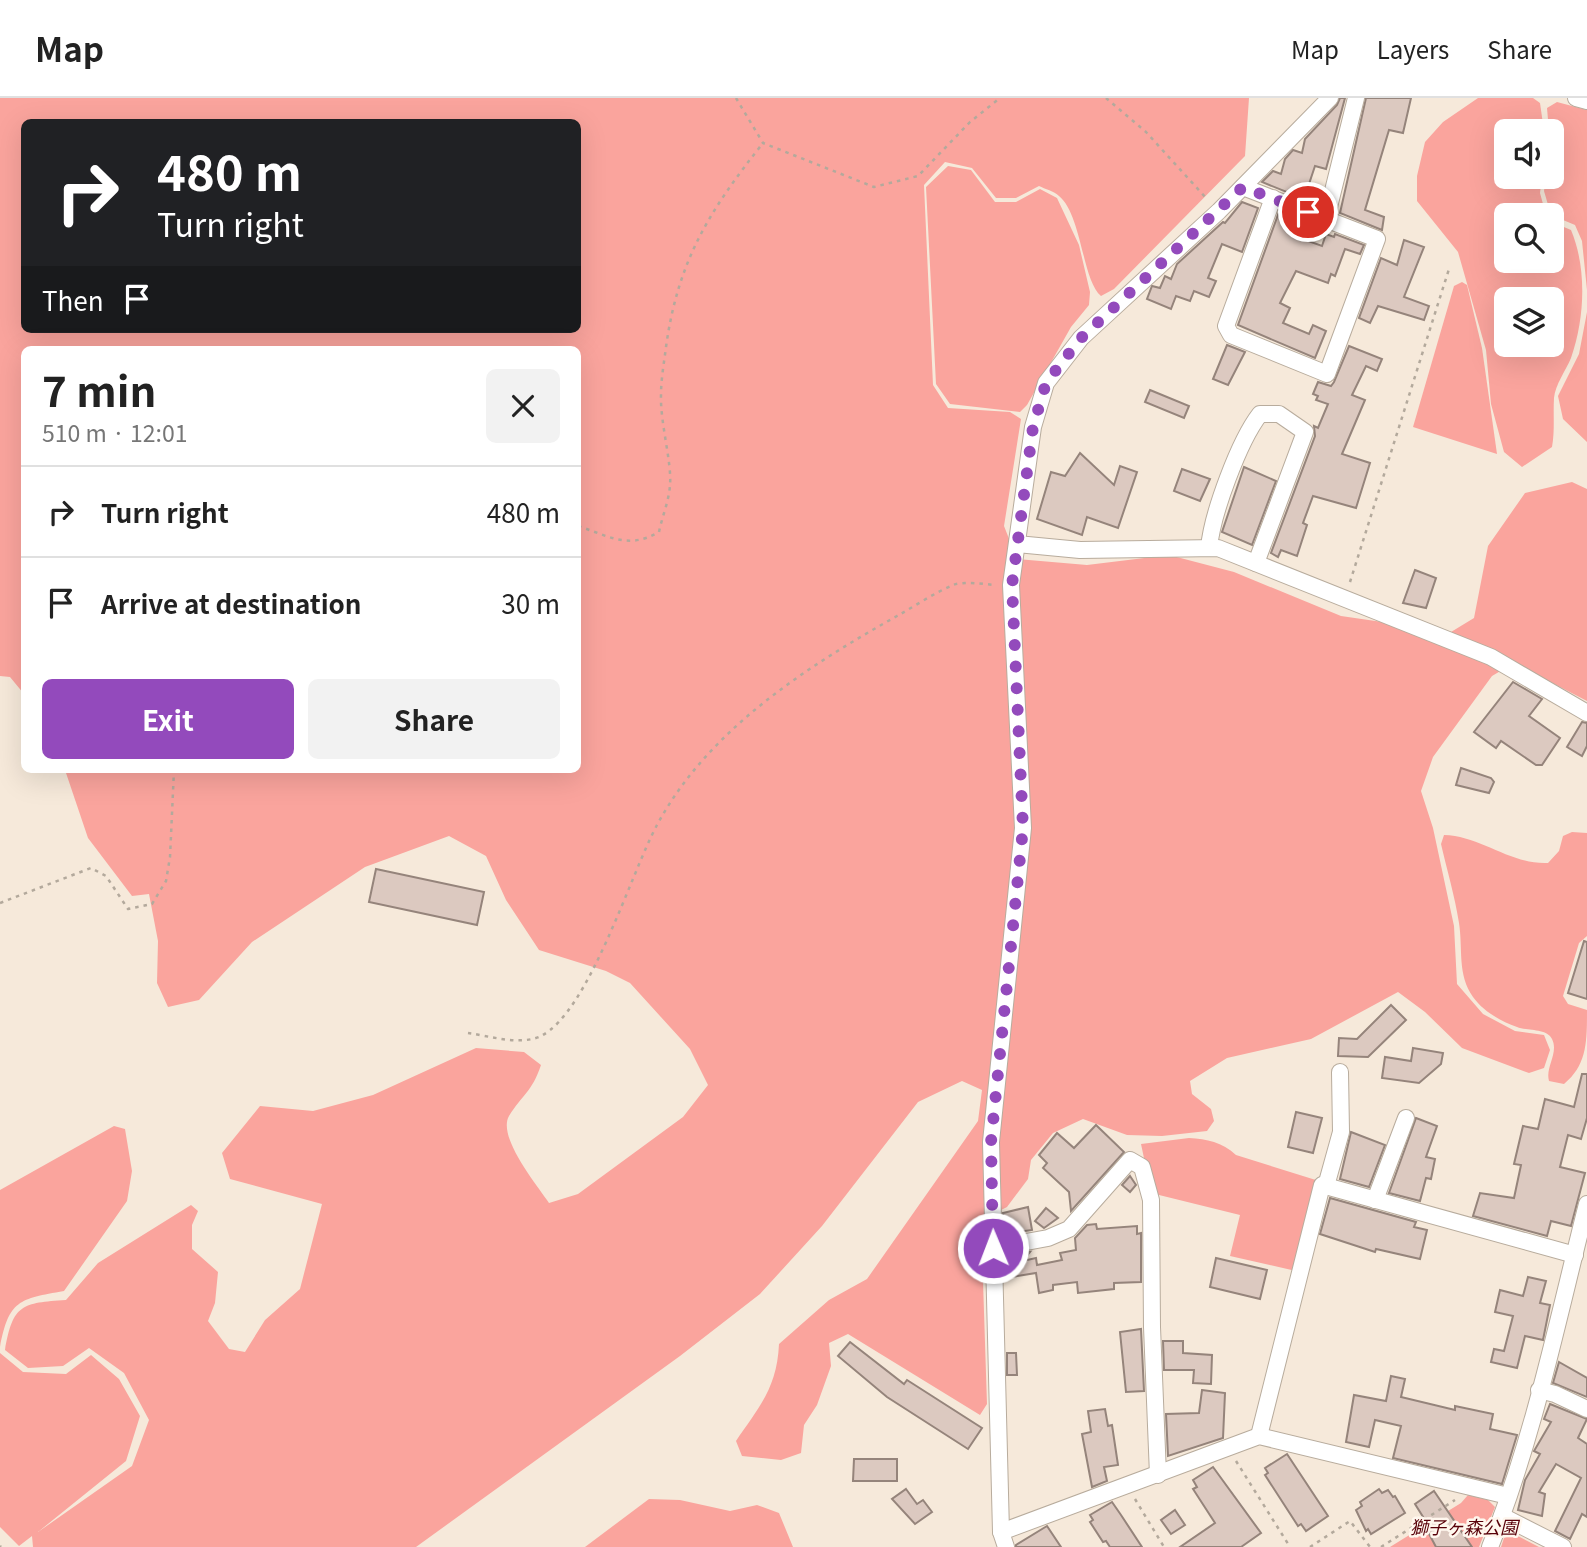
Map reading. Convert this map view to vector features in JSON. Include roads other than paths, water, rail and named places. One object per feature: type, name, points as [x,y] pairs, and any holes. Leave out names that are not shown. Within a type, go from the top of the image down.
[{"type":"street","points":[[1330,98],[1219,211],[1081,338],[1046,383],[1033,427],[1012,585],[1023,828],[991,1142],[1004,1539],[1127,1486],[1259,1436],[1508,1496]]},
{"type":"street","points":[[1326,219],[1356,98]]},
{"type":"street","points":[[1576,98],[1587,101]]},
{"type":"street","points":[[1243,187],[1273,198],[1377,239],[1327,374],[1231,335],[1226,326],[1273,198]]},
{"type":"street","points":[[1209,548],[1221,499],[1251,426],[1260,414],[1279,414],[1305,432],[1256,563]]},
{"type":"street","points":[[1017,544],[1080,550],[1218,548],[1491,657],[1587,713]]},
{"type":"street","points":[[1326,1186],[1341,1132],[1339,1072]]},
{"type":"street","points":[[1375,1200],[1406,1118]]},
{"type":"street","points":[[993,1248],[1048,1238],[1069,1229],[1130,1160],[1142,1167],[1151,1200],[1152,1327],[1158,1475]]},
{"type":"street","points":[[1259,1436],[1322,1185],[1575,1255]]},
{"type":"street","points":[[1490,1547],[1503,1516],[1539,1390],[1587,1205]]},
{"type":"street","points":[[1539,1390],[1587,1409]]},
{"type":"street","points":[[1503,1516],[1563,1547]]},
{"type":"park label","name":"獅子ヶ森公園","points":[[1464,1526]]}]
